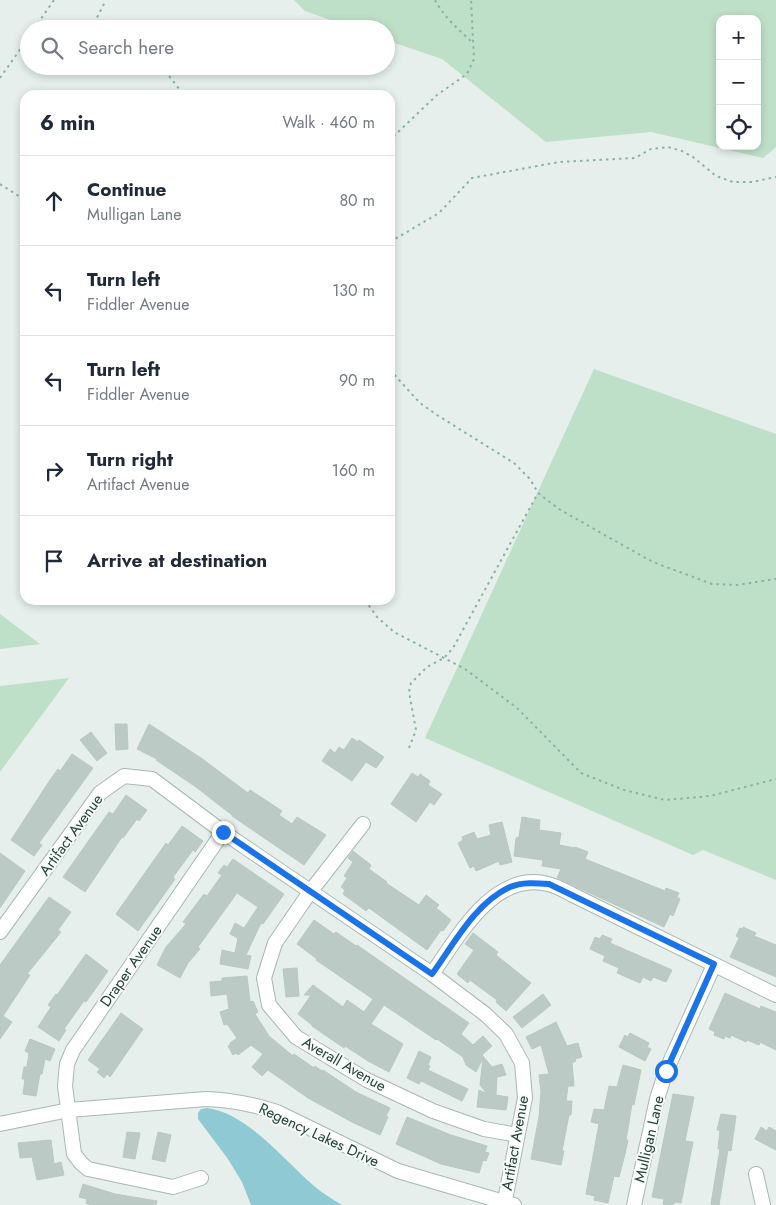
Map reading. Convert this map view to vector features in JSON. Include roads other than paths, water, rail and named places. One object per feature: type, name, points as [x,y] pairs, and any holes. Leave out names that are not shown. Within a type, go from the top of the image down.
[{"type":"street","name":"Artifact Avenue","points":[[0,932],[100,793],[124,776],[152,779],[223,832],[432,974],[485,1014],[506,1034],[522,1064],[525,1098],[517,1135],[507,1204]]},
{"type":"street","name":"Averall Avenue","points":[[363,824],[310,892],[275,942],[264,978],[269,1005],[296,1037],[367,1080],[433,1112],[484,1129],[517,1135]]},
{"type":"street","name":"Draper Avenue","points":[[201,1178],[173,1187],[88,1169],[74,1154],[65,1086],[67,1064],[73,1050],[223,832]]},
{"type":"street","points":[[432,974],[468,924],[490,899],[511,886],[530,882],[557,887],[776,995]]},
{"type":"street","name":"Mulligan Lane","points":[[634,1205],[657,1099],[666,1071],[714,964]]},
{"type":"street","name":"Regency Lakes Drive","points":[[0,1124],[69,1110],[206,1099],[247,1103],[277,1112],[398,1171],[507,1204]]},
{"type":"street","points":[[756,1174],[763,1205]]},
{"type":"water","points":[[207,1108],[222,1112],[250,1128],[316,1188],[342,1205],[251,1205],[242,1182],[228,1159],[198,1119],[198,1113],[201,1109]]}]
